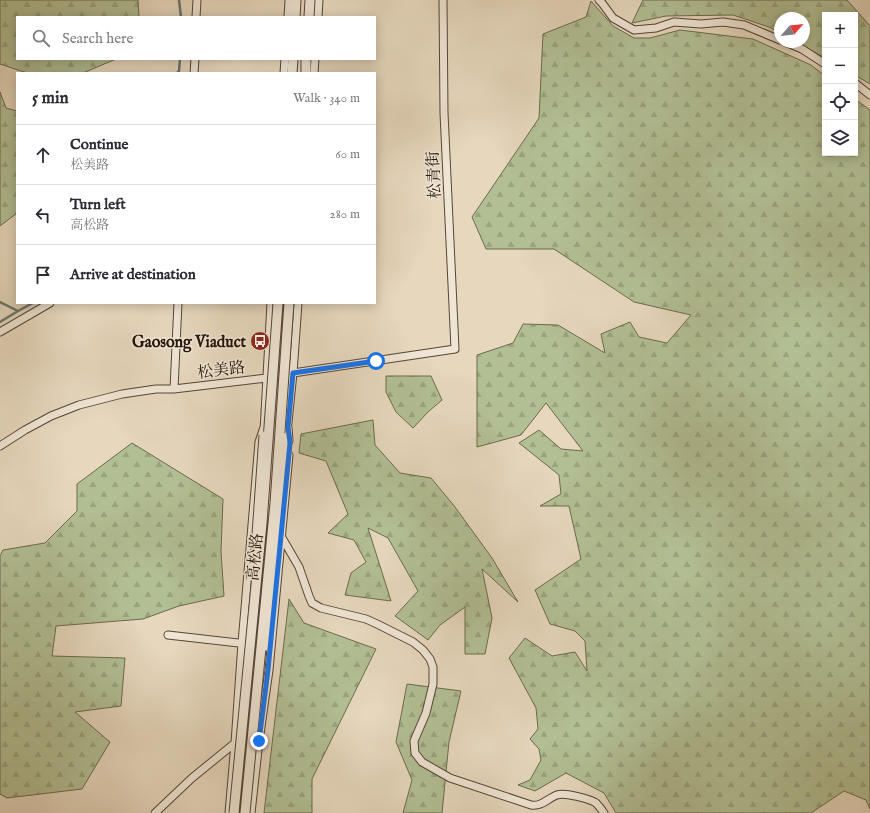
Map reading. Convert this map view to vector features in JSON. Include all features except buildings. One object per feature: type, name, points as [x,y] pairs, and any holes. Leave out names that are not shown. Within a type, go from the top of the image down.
[{"type":"street","points":[[196,16],[197,0]]},
{"type":"street","points":[[288,16],[289,0]]},
{"type":"street","points":[[295,16],[296,0]]},
{"type":"street","points":[[309,16],[310,0]]},
{"type":"street","points":[[318,16],[319,0]]},
{"type":"street","name":"松青街","points":[[443,0],[444,113],[455,349]]},
{"type":"street","points":[[599,0],[613,18],[634,30],[656,28],[674,22],[701,24],[723,22],[744,25],[774,38]]},
{"type":"street","points":[[802,48],[822,62]]},
{"type":"street","points":[[194,72],[195,60]]},
{"type":"street","points":[[284,72],[285,60]]},
{"type":"street","points":[[292,72],[293,60]]},
{"type":"street","points":[[306,60],[306,72]]},
{"type":"street","points":[[314,72],[315,60]]},
{"type":"street","points":[[856,84],[870,95]]},
{"type":"street","points":[[0,332],[48,304]]},
{"type":"street","points":[[174,389],[178,304]]},
{"type":"street","name":"高松路","points":[[248,669],[247,653],[264,435],[271,304]]},
{"type":"street","name":"高松路","points":[[234,813],[262,523],[278,304]]},
{"type":"street","name":"高松路","points":[[245,813],[274,503],[289,304]]},
{"type":"street","name":"高松路","points":[[258,670],[265,654],[288,427],[298,304]]},
{"type":"street","name":"松美路","points":[[0,446],[51,416],[79,405],[122,394],[156,389],[174,389],[266,378],[455,349]]},
{"type":"street","name":"高松路","points":[[229,813],[259,442],[264,427]]},
{"type":"street","name":"高松路","points":[[251,813],[271,647],[290,443],[288,427]]},
{"type":"street","points":[[281,536],[299,567],[308,596],[312,603],[321,608],[366,619],[377,624],[413,642],[423,650],[430,659],[433,667],[433,684],[426,713],[414,741],[415,752],[422,762],[450,778],[531,805],[536,806],[557,795],[565,794],[590,800],[596,803],[604,813]]},
{"type":"street","points":[[168,635],[271,647]]},
{"type":"street","points":[[155,813],[192,778],[235,743],[259,741]]},
{"type":"green space","points":[[0,0],[138,0],[139,16],[16,16],[16,60],[114,60],[85,72],[24,72],[0,64]]},
{"type":"green space","points":[[643,0],[847,0],[858,12],[822,12],[822,56],[807,48],[810,48],[810,12],[774,12],[774,30],[733,15],[666,16],[632,23]]},
{"type":"green space","points":[[591,1],[613,26],[634,38],[650,38],[680,30],[753,39],[811,65],[822,74],[822,156],[858,156],[858,101],[870,110],[870,809],[866,800],[844,791],[811,813],[616,813],[604,793],[566,773],[535,791],[518,785],[530,780],[541,760],[539,749],[530,739],[538,729],[536,708],[509,658],[525,638],[552,656],[575,652],[587,671],[585,641],[575,631],[550,624],[535,590],[581,559],[569,506],[540,506],[561,494],[559,475],[519,443],[539,430],[561,449],[583,451],[546,403],[521,435],[477,447],[477,355],[513,343],[523,324],[558,325],[605,353],[601,334],[630,322],[639,337],[667,343],[691,315],[634,302],[554,249],[486,249],[472,217],[539,118],[543,34],[586,17]]},
{"type":"green space","points":[[858,12],[870,26],[870,84],[858,77]]},
{"type":"green space","points":[[0,92],[6,108],[16,111],[16,214],[0,226]]},
{"type":"green space","points":[[386,376],[431,376],[442,400],[413,428],[396,412],[386,392]]},
{"type":"green space","points":[[373,420],[375,445],[400,473],[431,478],[455,507],[492,558],[518,602],[482,569],[492,618],[485,654],[465,654],[465,607],[440,625],[428,640],[395,616],[418,591],[388,538],[368,528],[391,601],[345,595],[351,573],[366,562],[354,540],[328,533],[348,514],[326,461],[299,453],[301,434]]},
{"type":"green space","points":[[132,443],[223,499],[221,552],[224,596],[179,606],[143,619],[56,626],[52,656],[125,658],[121,706],[75,712],[110,742],[82,789],[7,798],[0,794],[0,556],[3,550],[45,543],[77,511],[77,484]]},
{"type":"green space","points":[[289,599],[304,623],[376,649],[312,779],[312,813],[264,813]]},
{"type":"green space","points":[[407,684],[461,691],[449,742],[442,813],[403,813],[412,780],[396,742]]},
{"type":"waterway","points":[[179,0],[181,16]]},
{"type":"waterway","points":[[178,72],[180,60]]},
{"type":"waterway","points":[[0,302],[18,311],[31,304]]},
{"type":"waterway","points":[[0,322],[18,311]]},
{"type":"place","name":"Gaosong Viaduct","points":[[260,341]]},
{"type":"route","points":[[259,741],[268,670],[290,443],[288,427],[293,373],[376,361]]}]
